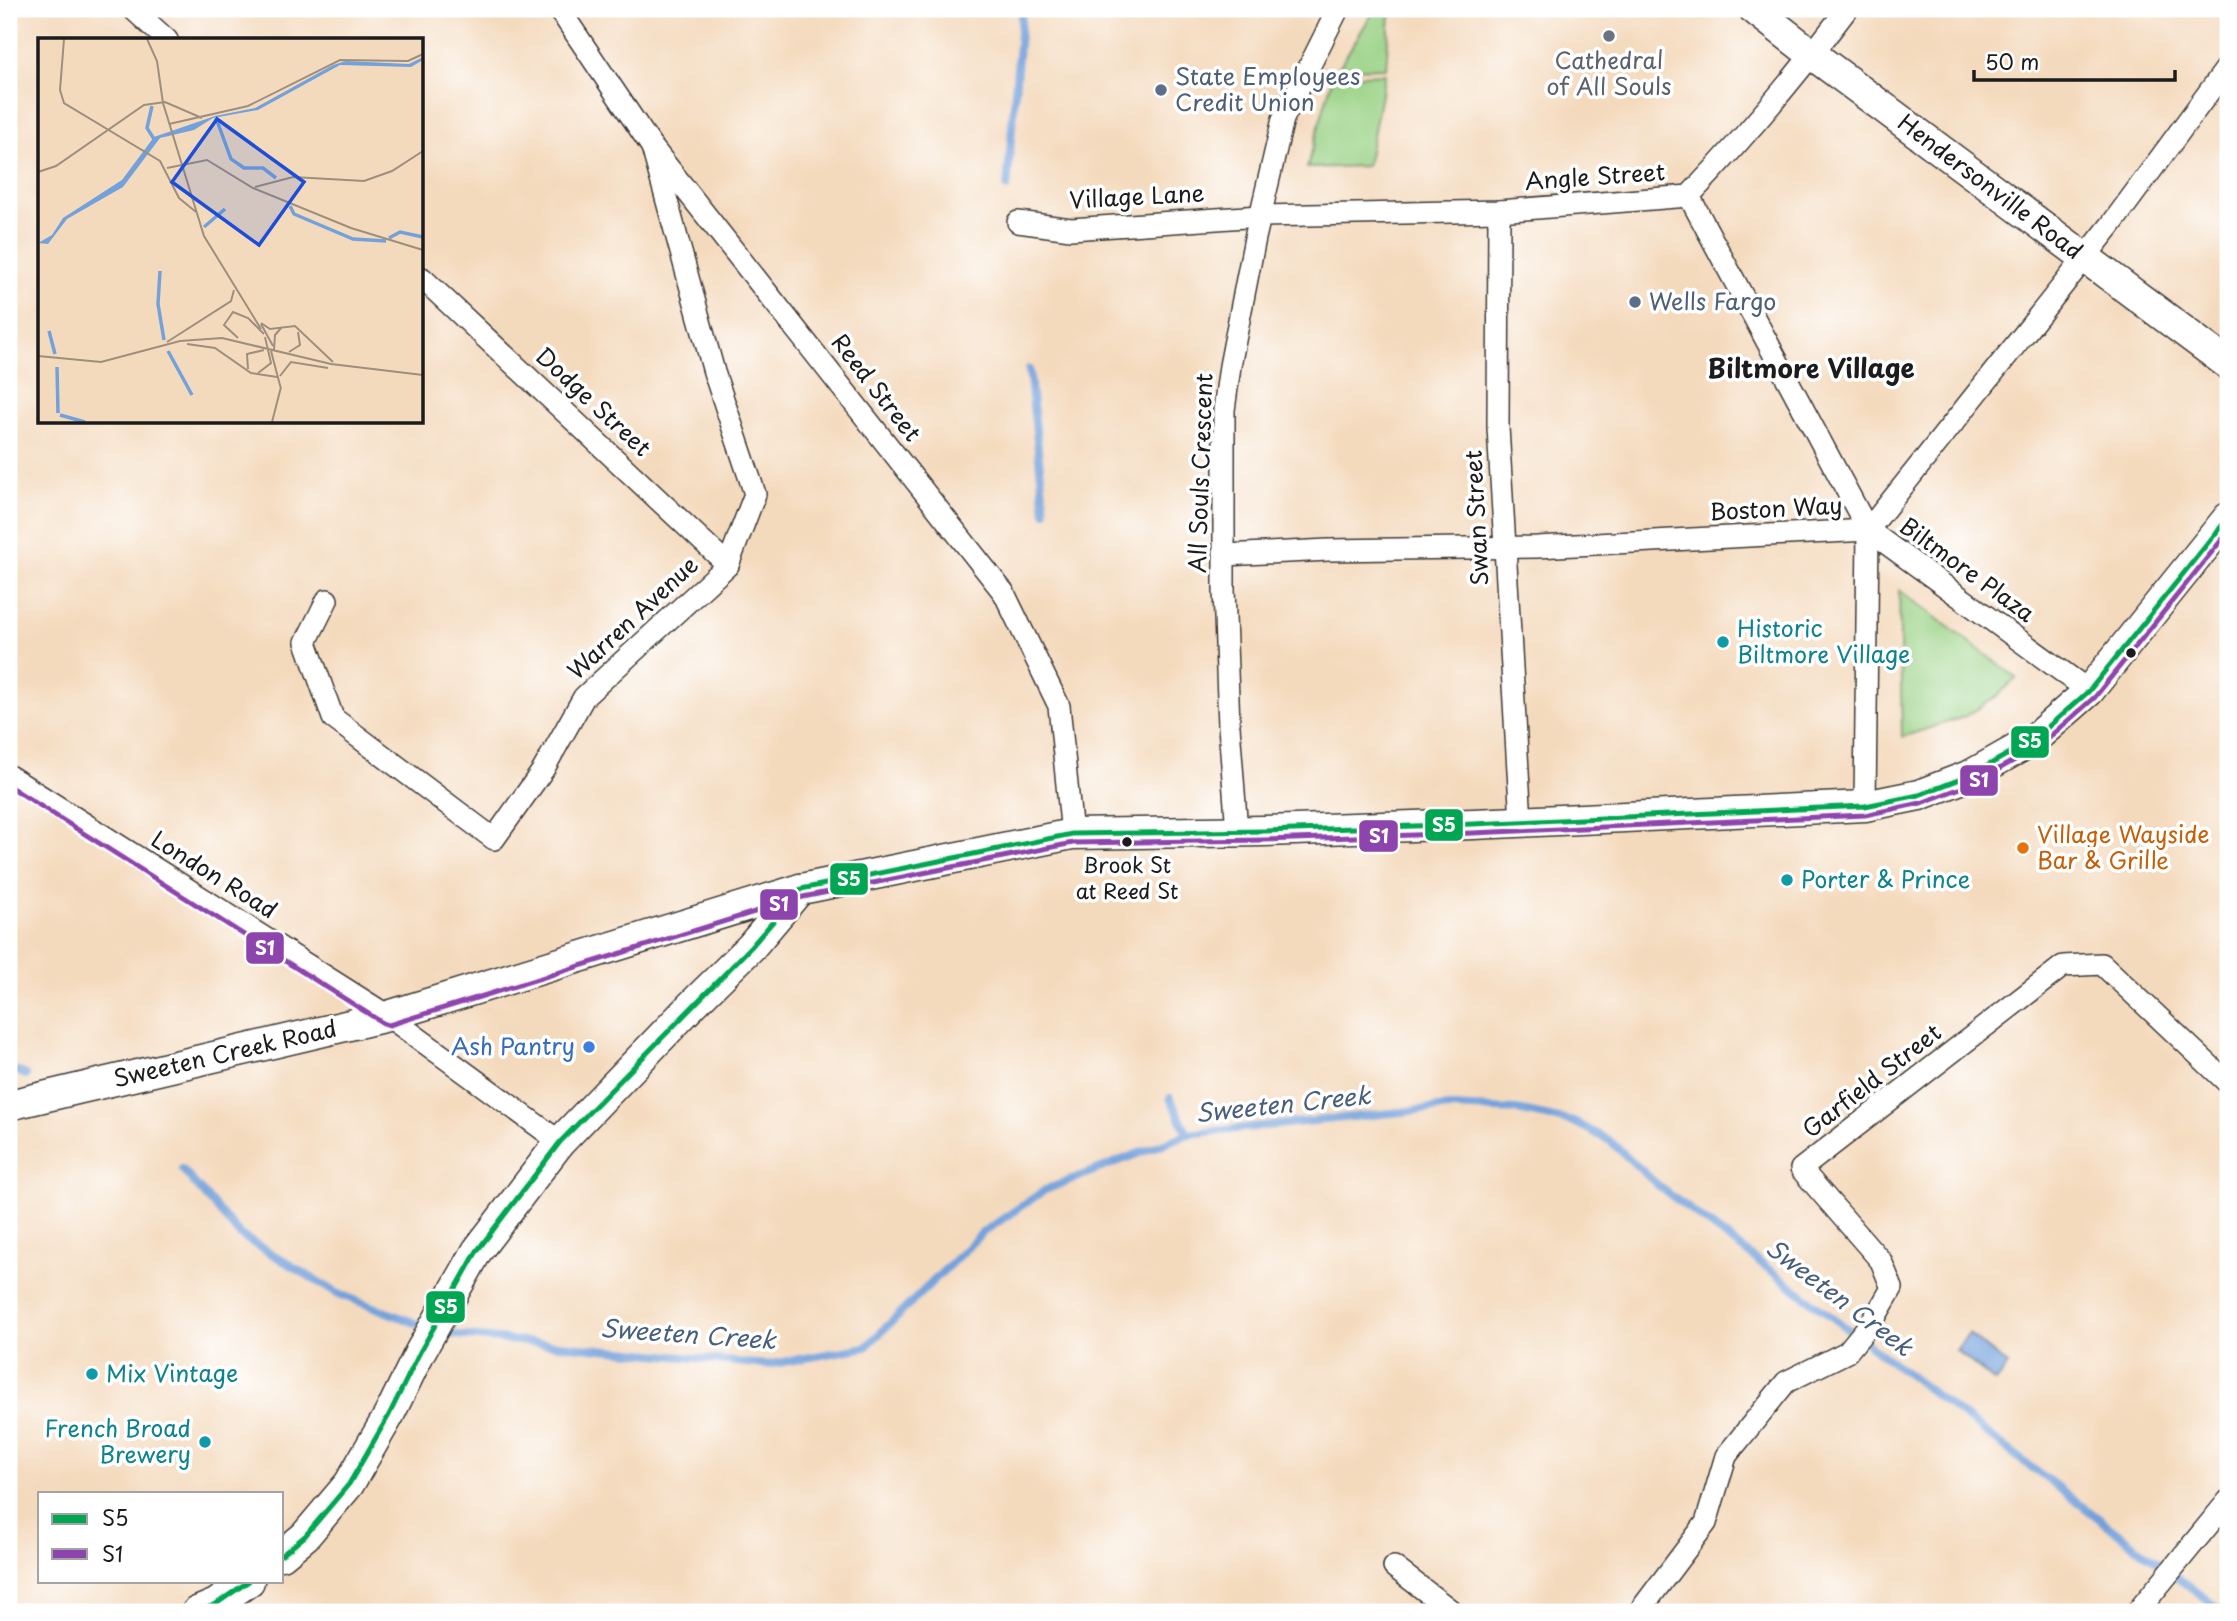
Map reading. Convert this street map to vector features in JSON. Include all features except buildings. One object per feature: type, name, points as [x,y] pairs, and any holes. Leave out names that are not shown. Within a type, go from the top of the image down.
[{"type":"main road","name":"Hendersonville Road","points":[[1754,9],[2228,364]]},
{"type":"main road","name":"Sweeten Creek Road","points":[[9,1105],[388,1016],[801,889],[1072,834],[1521,822],[1865,806],[1919,795],[1971,775],[2033,740],[2089,691],[2228,518]]},
{"type":"main road","points":[[284,1553],[304,1536],[349,1484],[477,1251],[560,1142],[751,947],[801,889]]},
{"type":"main road","points":[[197,1612],[216,1604],[248,1582]]},
{"type":"street","points":[[133,9],[165,38]]},
{"type":"street","name":"Reed Street","points":[[559,9],[652,147],[1004,593],[1059,706],[1072,834]]},
{"type":"street","name":"All Souls Crescent","points":[[1237,831],[1229,726],[1224,410],[1230,366],[1260,216],[1283,119],[1338,9]]},
{"type":"street","name":"Angle Street","points":[[1260,216],[1499,211],[1689,196],[1738,145],[1847,9]]},
{"type":"street","name":"Boston Way","points":[[1225,555],[1537,547],[1868,530],[2085,258],[2228,66]]},
{"type":"street","name":"Warren Avenue","points":[[327,600],[306,642],[333,718],[494,839],[543,770],[584,697],[728,565],[755,494],[714,372],[652,147]]},
{"type":"street","points":[[1689,196],[1868,530]]},
{"type":"street","name":"Swan Street","points":[[1499,211],[1497,402],[1521,822]]},
{"type":"street","name":"Village Lane","points":[[1018,222],[1071,229],[1260,216]]},
{"type":"street","name":"Dodge Street","points":[[424,280],[728,565]]},
{"type":"street","name":"Biltmore Plaza","points":[[1868,530],[2089,691]]},
{"type":"street","name":"Biltmore Plaza","points":[[1865,806],[1868,530]]},
{"type":"street","name":"London Road","points":[[9,776],[388,1016],[560,1142]]},
{"type":"street","name":"Garfield Street","points":[[1639,1612],[1706,1523],[1726,1456],[1786,1382],[1847,1352],[1874,1319],[1892,1288],[1881,1261],[1801,1169],[2063,966],[2102,964],[2228,1083]]},
{"type":"street","points":[[2143,1605],[2228,1501]]},
{"type":"street","points":[[1394,1567],[1453,1612]]},
{"type":"green space","points":[[1375,9],[1390,15],[1386,68],[1338,69]]},
{"type":"green space","points":[[1385,74],[1367,166],[1307,168],[1333,76]]},
{"type":"green space","points":[[1899,590],[2017,678],[1992,700],[1964,717],[1902,737]]},
{"type":"water","points":[[1969,1334],[2008,1365],[1995,1382],[1956,1350]]},
{"type":"waterway","points":[[1007,187],[1022,9]]},
{"type":"waterway","points":[[1029,369],[1045,512]]},
{"type":"waterway","name":"Sweeten Creek","points":[[9,1068],[26,1075]]},
{"type":"waterway","points":[[1170,1098],[1188,1134]]},
{"type":"waterway","name":"Sweeten Creek","points":[[438,1331],[446,1334],[767,1365],[866,1347],[982,1233],[1045,1190],[1188,1134],[1449,1107],[1517,1110],[1574,1122],[1610,1141],[1660,1187],[2223,1612]]},
{"type":"waterway","name":"Sweeten Creek","points":[[182,1169],[240,1235],[339,1294],[426,1327]]},
{"type":"transit line","name":"S5","points":[[284,1553],[305,1536],[349,1484],[477,1251],[560,1142],[751,947],[801,889],[1072,834],[1473,824],[1865,806],[1919,795],[1971,775],[2033,740],[2089,691],[2228,518]]},
{"type":"transit line","name":"S1","points":[[9,786],[389,1025],[803,897],[1073,843],[1473,833],[1865,815],[1921,803],[1974,783],[2038,747],[2095,697],[2228,532]]},
{"type":"transit line","name":"S5","points":[[197,1612],[216,1604],[248,1582]]},
{"type":"place","name":"Cathedral of All Souls","points":[[1609,36]]},
{"type":"place","name":"State Employees Credit Union","points":[[1161,90]]},
{"type":"place","name":"Wells Fargo","points":[[1635,302]]},
{"type":"place","name":"Historic Biltmore Village","points":[[1723,642]]},
{"type":"place","name":"Brook St at Reed St","points":[[1127,842]]},
{"type":"place","name":"Village Wayside Bar & Grille","points":[[2023,848]]},
{"type":"place","name":"Porter & Prince","points":[[1787,880]]},
{"type":"place","name":"Ash Pantry","points":[[589,1047]]},
{"type":"place","name":"Mix Vintage","points":[[92,1374]]},
{"type":"place","name":"French Broad Brewery","points":[[205,1442]]},
{"type":"district","name":"Biltmore Village","points":[[1811,369]]}]
